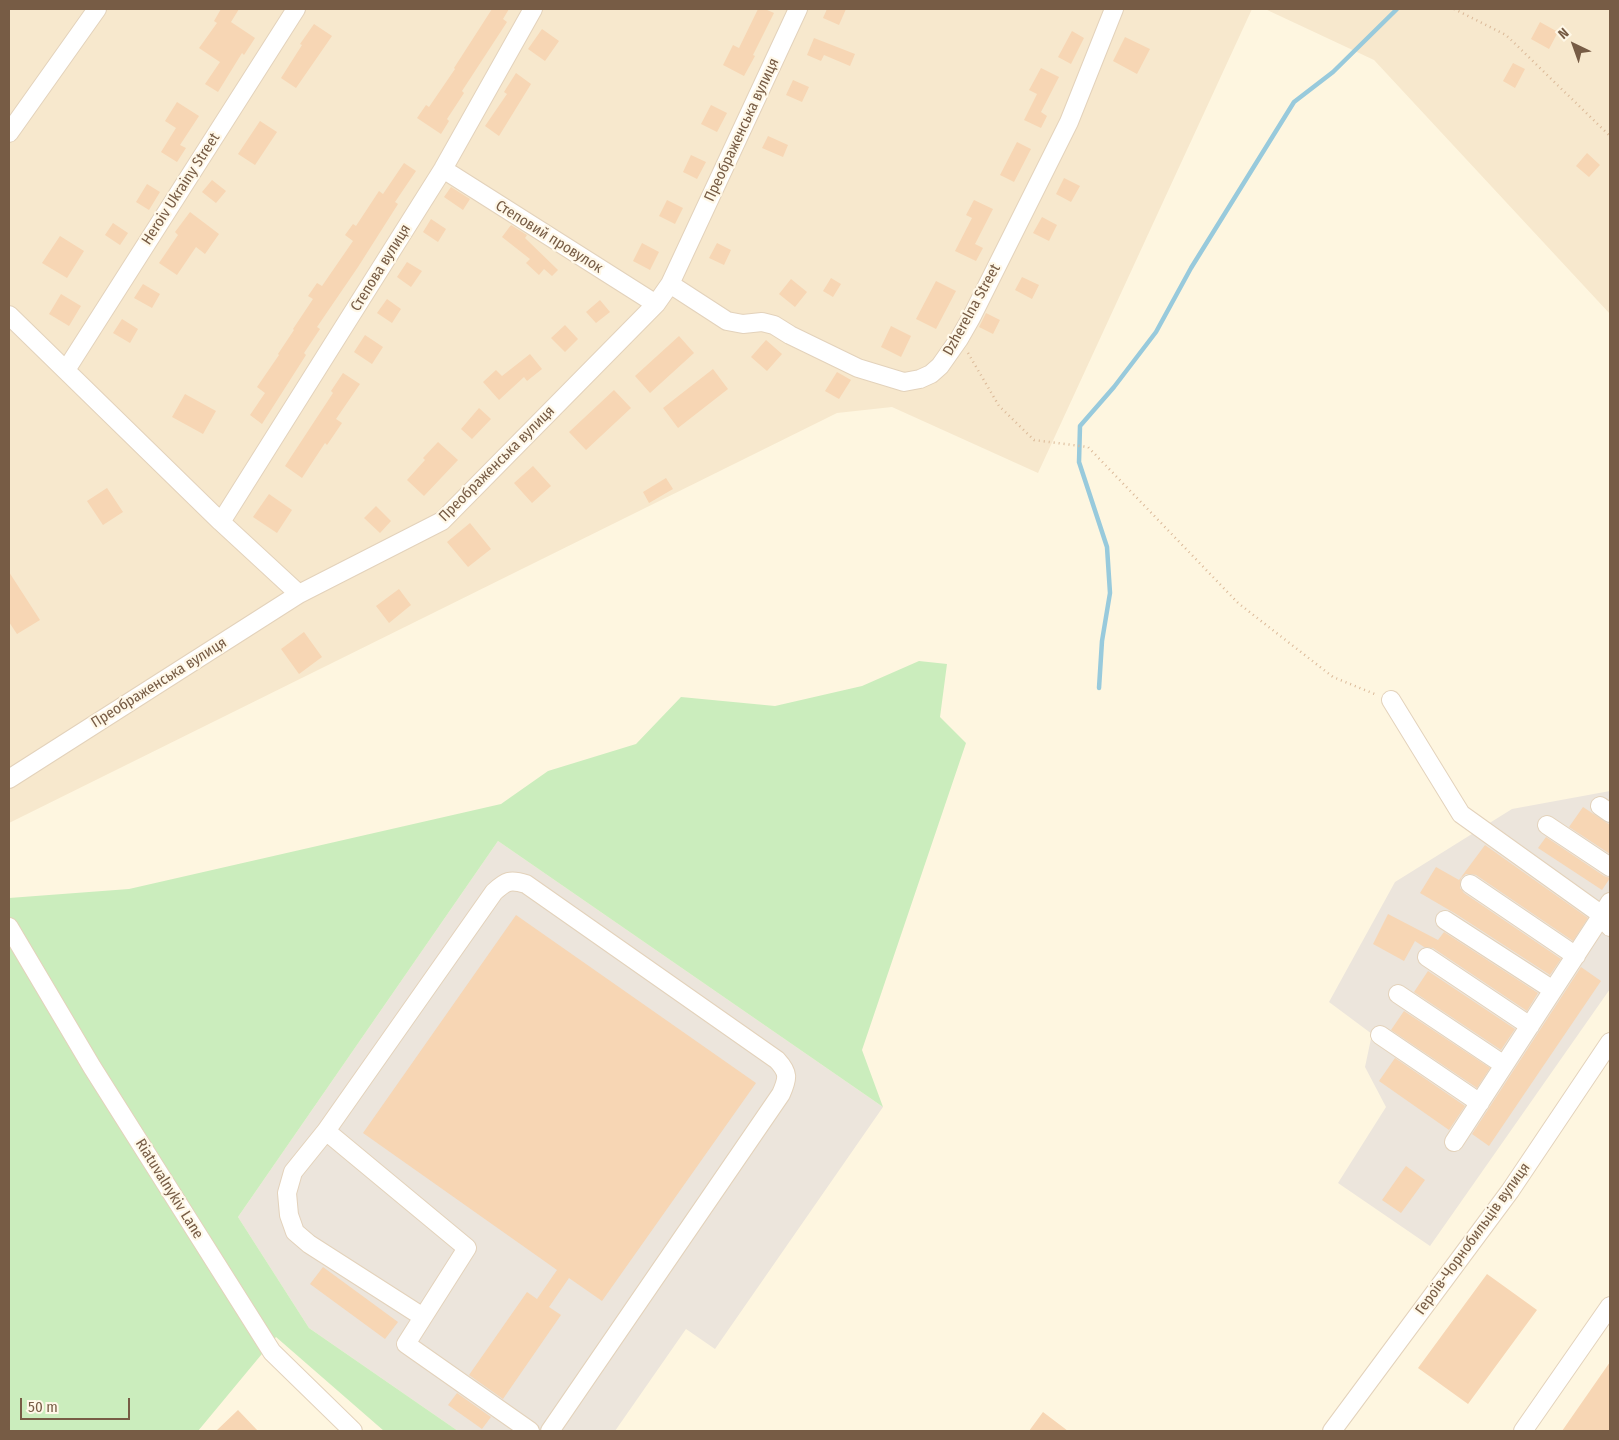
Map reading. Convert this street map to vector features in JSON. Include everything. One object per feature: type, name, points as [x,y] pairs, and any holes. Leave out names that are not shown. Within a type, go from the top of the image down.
[{"type":"street","points":[[9,133],[97,9]]},
{"type":"street","name":"Heroiv Ukrainy Street","points":[[66,370],[296,9]]},
{"type":"street","name":"Степова вулиця","points":[[221,522],[443,169],[533,9]]},
{"type":"street","name":"Преображенська вулиця","points":[[9,779],[299,594],[442,521],[656,304],[670,284],[798,9]]},
{"type":"street","name":"Dzherelna Street","points":[[670,284],[727,321],[743,324],[762,322],[774,325],[790,335],[858,368],[904,382],[920,379],[931,374],[940,366],[959,339],[1070,122],[1114,9]]},
{"type":"street","name":"Степовий провулок","points":[[443,169],[656,304]]},
{"type":"street","points":[[9,315],[221,522],[299,594]]},
{"type":"street","points":[[1390,700],[1461,814],[1607,915],[1553,990],[1454,1142]]},
{"type":"street","points":[[1547,825],[1610,867]]},
{"type":"street","points":[[423,1317],[309,1244],[295,1232],[289,1214],[287,1193],[293,1172],[326,1131],[494,892],[504,883],[515,880],[526,884],[777,1060],[785,1069],[787,1080],[781,1094],[550,1431]]},
{"type":"street","points":[[1470,884],[1576,956]]},
{"type":"street","points":[[1445,920],[1553,990]]},
{"type":"street","name":"Riatuvalnykiv Lane","points":[[9,928],[92,1066],[272,1352],[353,1431]]},
{"type":"street","points":[[1427,957],[1530,1026]]},
{"type":"street","points":[[1398,994],[1504,1065]]},
{"type":"street","points":[[1380,1035],[1480,1103]]},
{"type":"street","name":"Героїв-Чорнобильців вулиця","points":[[1332,1431],[1510,1191],[1610,1042]]},
{"type":"street","points":[[326,1131],[467,1248],[406,1344],[530,1431]]},
{"type":"street","points":[[1523,1431],[1610,1306]]},
{"type":"path","points":[[1454,9],[1506,35],[1610,136]]},
{"type":"path","points":[[959,339],[999,406],[1034,440],[1088,447],[1238,603],[1333,677],[1390,700]]},
{"type":"shaded area","points":[[9,9],[1252,9],[1038,473],[892,407],[837,413],[9,823]]},
{"type":"shaded area","points":[[1265,9],[1610,9],[1610,314],[1374,60]]},
{"type":"shaded area","points":[[1610,791],[1610,989],[1430,1246],[1338,1183],[1386,1107],[1365,1067],[1372,1034],[1329,1002],[1395,882],[1512,809]]},
{"type":"shaded area","points":[[498,841],[883,1107],[715,1349],[686,1329],[615,1431],[458,1431],[309,1328],[238,1217]]},
{"type":"green space","points":[[919,661],[947,664],[940,717],[966,743],[862,1050],[883,1107],[498,841],[238,1217],[309,1328],[458,1431],[384,1431],[276,1337],[198,1431],[9,1431],[9,898],[129,889],[501,804],[548,771],[636,744],[681,697],[775,706],[862,686]]},
{"type":"building","points":[[221,9],[239,9],[231,22],[255,38],[244,55],[242,53],[218,92],[205,84],[220,62],[199,48],[217,23],[214,21]]},
{"type":"building","points":[[492,9],[509,9],[503,19],[507,22],[462,91],[464,93],[447,119],[449,121],[441,134],[417,118],[426,105],[429,107]]},
{"type":"building","points":[[758,9],[765,9],[774,13],[744,76],[723,65],[733,45],[739,48]]},
{"type":"building","points":[[827,9],[846,9],[839,25],[823,18]]},
{"type":"building","points":[[1540,22],[1558,32],[1549,49],[1531,39]]},
{"type":"building","points":[[314,24],[332,36],[296,88],[281,78],[302,45],[300,44]]},
{"type":"building","points":[[542,29],[559,41],[545,61],[528,49]]},
{"type":"building","points":[[1072,31],[1084,38],[1071,64],[1058,57]]},
{"type":"building","points":[[1125,37],[1150,49],[1137,74],[1113,61]]},
{"type":"building","points":[[814,38],[855,54],[850,66],[824,55],[821,61],[807,55]]},
{"type":"building","points":[[1513,63],[1525,69],[1515,88],[1503,81]]},
{"type":"building","points":[[1041,68],[1059,77],[1041,112],[1047,116],[1041,128],[1024,120],[1037,94],[1029,90]]},
{"type":"building","points":[[516,73],[531,84],[499,136],[485,126],[507,94],[504,92]]},
{"type":"building","points":[[793,80],[809,87],[802,102],[786,95]]},
{"type":"building","points":[[177,102],[199,116],[180,145],[186,148],[177,162],[161,152],[176,128],[165,121]]},
{"type":"building","points":[[711,105],[727,113],[717,132],[701,124]]},
{"type":"building","points":[[260,121],[277,132],[255,165],[238,154]]},
{"type":"building","points":[[768,136],[788,145],[783,157],[762,148]]},
{"type":"building","points":[[1017,142],[1031,149],[1014,182],[1000,175]]},
{"type":"building","points":[[1587,153],[1600,165],[1589,177],[1576,166]]},
{"type":"building","points":[[691,155],[706,162],[697,179],[683,172]]},
{"type":"building","points":[[404,163],[416,171],[395,202],[398,204],[317,327],[320,329],[304,353],[306,355],[262,424],[250,415],[265,393],[257,387],[313,299],[308,296],[317,283],[322,286],[353,241],[345,235],[353,224],[356,226],[379,191],[383,194]]},
{"type":"building","points":[[1064,178],[1080,186],[1071,202],[1056,194]]},
{"type":"building","points":[[212,180],[226,191],[216,203],[202,192]]},
{"type":"building","points":[[147,184],[160,192],[149,210],[136,202]]},
{"type":"building","points":[[451,187],[470,199],[463,210],[444,197]]},
{"type":"building","points":[[667,200],[683,208],[675,224],[659,216]]},
{"type":"building","points":[[974,200],[993,209],[975,244],[983,248],[976,261],[955,251],[972,218],[966,215]]},
{"type":"building","points":[[190,212],[219,234],[205,254],[196,247],[177,275],[159,263],[178,235],[175,232]]},
{"type":"building","points":[[1042,217],[1057,225],[1049,241],[1033,233]]},
{"type":"building","points":[[431,219],[446,229],[438,242],[423,232]]},
{"type":"building","points":[[113,223],[128,233],[120,245],[105,235]]},
{"type":"building","points":[[511,225],[527,235],[525,238],[558,270],[552,276],[544,269],[539,275],[526,263],[530,259],[502,237]]},
{"type":"building","points":[[60,236],[84,251],[67,278],[42,263]]},
{"type":"building","points":[[642,243],[659,252],[650,270],[633,261]]},
{"type":"building","points":[[717,243],[731,250],[724,265],[709,258]]},
{"type":"building","points":[[407,262],[422,271],[411,287],[397,277]]},
{"type":"building","points":[[1022,277],[1039,285],[1032,299],[1015,290]]},
{"type":"building","points":[[831,278],[841,284],[833,297],[823,291]]},
{"type":"building","points":[[791,279],[807,292],[795,307],[779,294]]},
{"type":"building","points":[[936,281],[956,291],[936,329],[916,319]]},
{"type":"building","points":[[143,284],[160,294],[152,308],[134,298]]},
{"type":"building","points":[[61,294],[81,306],[69,326],[49,314]]},
{"type":"building","points":[[387,299],[401,309],[392,323],[377,313]]},
{"type":"building","points":[[600,300],[610,312],[596,323],[586,312]]},
{"type":"building","points":[[986,313],[1000,320],[993,334],[979,327]]},
{"type":"building","points":[[122,319],[138,329],[130,343],[113,333]]},
{"type":"building","points":[[565,325],[578,339],[565,352],[551,338]]},
{"type":"building","points":[[891,326],[911,336],[901,357],[881,347]]},
{"type":"building","points":[[365,335],[383,347],[372,364],[354,352]]},
{"type":"building","points":[[679,336],[694,353],[650,393],[635,376]]},
{"type":"building","points":[[766,340],[782,354],[767,371],[751,357]]},
{"type":"building","points":[[530,354],[542,369],[527,381],[524,377],[499,400],[483,382],[496,370],[502,376]]},
{"type":"building","points":[[713,369],[728,389],[678,428],[663,408]]},
{"type":"building","points":[[837,372],[851,380],[839,399],[825,391]]},
{"type":"building","points":[[343,373],[360,384],[336,419],[342,423],[327,445],[325,443],[302,478],[285,466],[333,393],[331,391]]},
{"type":"building","points":[[614,390],[631,408],[586,450],[569,432]]},
{"type":"building","points":[[185,394],[216,411],[203,434],[172,417]]},
{"type":"building","points":[[479,408],[491,419],[472,439],[461,429]]},
{"type":"building","points":[[438,442],[458,460],[424,496],[407,480],[425,460],[423,458]]},
{"type":"building","points":[[533,466],[551,486],[532,503],[514,483]]},
{"type":"building","points":[[666,478],[673,489],[649,503],[643,492]]},
{"type":"building","points":[[107,488],[123,512],[103,525],[87,501]]},
{"type":"building","points":[[269,494],[292,510],[277,533],[253,517]]},
{"type":"building","points":[[376,506],[391,521],[380,533],[364,518]]},
{"type":"building","points":[[470,523],[491,549],[468,567],[447,542]]},
{"type":"building","points":[[9,572],[40,620],[17,634],[9,622]]},
{"type":"building","points":[[399,589],[411,605],[389,623],[376,606]]},
{"type":"building","points":[[304,632],[322,657],[299,674],[281,649]]},
{"type":"building","points":[[1583,807],[1610,825],[1610,854],[1569,827]]},
{"type":"building","points":[[1546,837],[1604,876],[1610,878],[1602,890],[1538,848]]},
{"type":"building","points":[[1485,845],[1588,918],[1573,941],[1476,875],[1466,874],[1461,878],[1460,888],[1464,893],[1561,959],[1550,975],[1420,893],[1436,867],[1459,880]]},
{"type":"building","points":[[1388,914],[1438,940],[1444,932],[1538,993],[1527,1011],[1433,948],[1424,947],[1415,941],[1404,961],[1373,944]]},
{"type":"building","points":[[516,915],[756,1083],[602,1301],[569,1278],[549,1307],[561,1315],[503,1399],[469,1375],[527,1292],[537,1299],[557,1270],[363,1133]]},
{"type":"building","points":[[1581,967],[1601,981],[1489,1146],[1472,1134]]},
{"type":"building","points":[[1428,971],[1515,1029],[1501,1050],[1414,992]]},
{"type":"building","points":[[1404,1011],[1490,1068],[1477,1088],[1391,1030]]},
{"type":"building","points":[[1395,1058],[1465,1106],[1449,1130],[1379,1081]]},
{"type":"building","points":[[1406,1166],[1425,1180],[1401,1213],[1382,1200]]},
{"type":"building","points":[[323,1267],[398,1322],[385,1339],[310,1284]]},
{"type":"building","points":[[1487,1274],[1537,1310],[1468,1404],[1418,1368]]},
{"type":"building","points":[[1610,1362],[1610,1431],[1562,1431]]},
{"type":"building","points":[[457,1393],[491,1417],[482,1429],[448,1405]]},
{"type":"building","points":[[238,1410],[258,1431],[216,1431]]},
{"type":"building","points":[[1043,1412],[1068,1431],[1029,1431]]},
{"type":"waterway","points":[[1099,688],[1102,641],[1110,593],[1107,547],[1079,462],[1080,426],[1114,387],[1156,332],[1191,268],[1294,102],[1333,72],[1397,9]]}]
